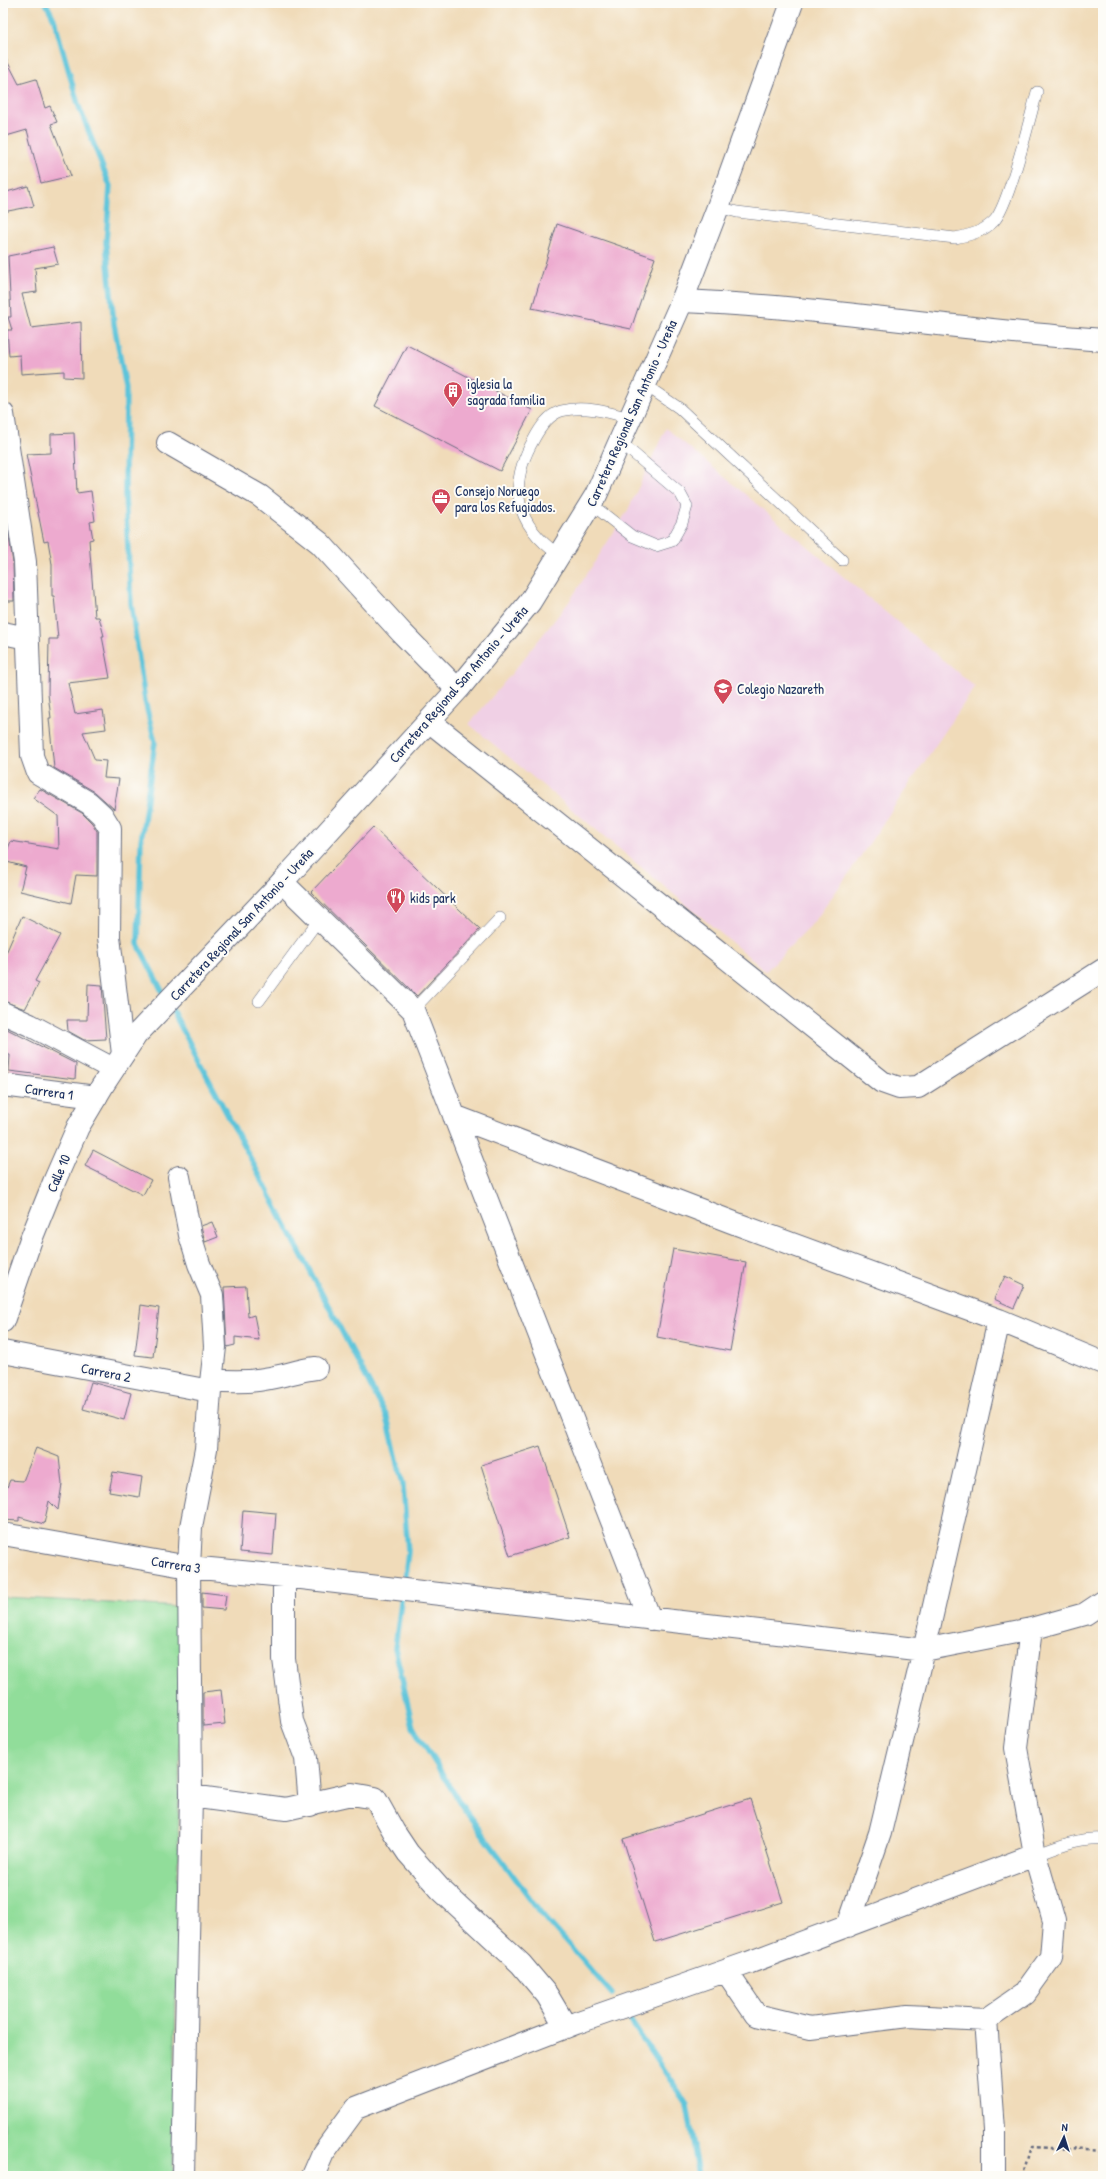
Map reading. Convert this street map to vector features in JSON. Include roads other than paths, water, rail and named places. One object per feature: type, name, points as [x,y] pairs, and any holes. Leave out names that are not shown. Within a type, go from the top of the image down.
[{"type":"street","name":"Carretera Regional San Antonio - Ureña","points":[[136,1035],[282,882],[429,722],[530,602],[591,504],[682,301],[718,207],[792,3]]},
{"type":"street","points":[[682,301],[747,304],[840,312],[1032,335],[1103,340]]},
{"type":"street","points":[[3,414],[6,456],[25,562],[27,638],[34,764],[38,773],[89,802],[102,815],[110,828],[109,937],[118,1062],[3,1013]]},
{"type":"street","points":[[168,443],[260,496],[320,543],[402,633],[457,690]]},
{"type":"street","points":[[3,633],[27,638]]},
{"type":"street","points":[[429,722],[882,1082],[899,1088],[918,1087],[1103,970]]},
{"type":"street","points":[[282,882],[413,1010],[650,1619]]},
{"type":"street","name":"Calle 10","points":[[3,1321],[30,1242],[78,1127],[136,1035]]},
{"type":"street","name":"Carrera 1","points":[[3,1085],[96,1097]]},
{"type":"street","points":[[454,1116],[737,1224],[999,1320],[1103,1363]]},
{"type":"street","points":[[179,1177],[190,1234],[199,1264],[212,1295],[215,1347],[206,1449],[191,1527],[189,1567],[192,1796],[183,2176]]},
{"type":"street","points":[[848,1926],[880,1833],[924,1650],[999,1320]]},
{"type":"street","name":"Carrera 2","points":[[3,1352],[211,1385],[271,1378],[298,1370],[316,1368]]},
{"type":"street","name":"Carrera 3","points":[[3,1534],[189,1567],[284,1576],[351,1585],[443,1594],[924,1650],[1031,1630],[1085,1614],[1103,1602]]},
{"type":"street","points":[[284,1576],[284,1659],[292,1721],[306,1758],[310,1805]]},
{"type":"street","points":[[726,1971],[756,2015],[810,2028],[908,2016],[986,2020],[1025,1993],[1051,1957],[1054,1921],[1035,1855],[1016,1748],[1031,1630]]},
{"type":"street","points":[[192,1796],[286,1809],[310,1805],[330,1797],[352,1794],[375,1798],[394,1832],[408,1853],[441,1890],[521,1964],[547,1995],[566,2027]]},
{"type":"street","points":[[313,2176],[323,2153],[356,2108],[566,2027],[726,1971],[1035,1855]]},
{"type":"street","points":[[986,2020],[994,2129],[994,2176]]},
{"type":"lane","points":[[718,207],[737,212],[955,238],[978,233],[995,220],[1006,199],[1037,92]]},
{"type":"lane","points":[[645,385],[679,408],[842,560]]},
{"type":"lane","points":[[559,555],[543,543],[527,523],[518,499],[520,475],[526,452],[542,424],[560,412],[583,408],[605,411],[630,418]]},
{"type":"lane","points":[[591,504],[632,536],[656,546],[672,540],[682,523],[686,506],[680,493],[620,442]]},
{"type":"lane","points":[[259,1001],[320,918]]},
{"type":"lane","points":[[413,1010],[500,918]]},
{"type":"lane","points":[[1035,1855],[1067,1844],[1091,1838],[1103,1839]]},
{"type":"waterway","points":[[46,3],[54,19],[78,104],[110,186],[106,243],[114,324],[126,388],[125,495],[131,603],[145,701],[155,742],[141,841],[138,944],[165,997]]},
{"type":"waterway","points":[[170,1006],[387,1417],[403,1485],[408,1552],[404,1585]]},
{"type":"waterway","points":[[402,1594],[395,1648],[413,1727],[464,1809],[541,1913],[612,1994]]},
{"type":"waterway","points":[[630,2020],[687,2105],[699,2176]]},
{"type":"place","name":"iglesia la sagrada familia","points":[[453,408]]},
{"type":"place","name":"Consejo Noruego para los Refugiados.","points":[[441,515]]},
{"type":"place","name":"Colegio Nazareth","points":[[723,705]]},
{"type":"place","name":"kids park","points":[[396,914]]}]
